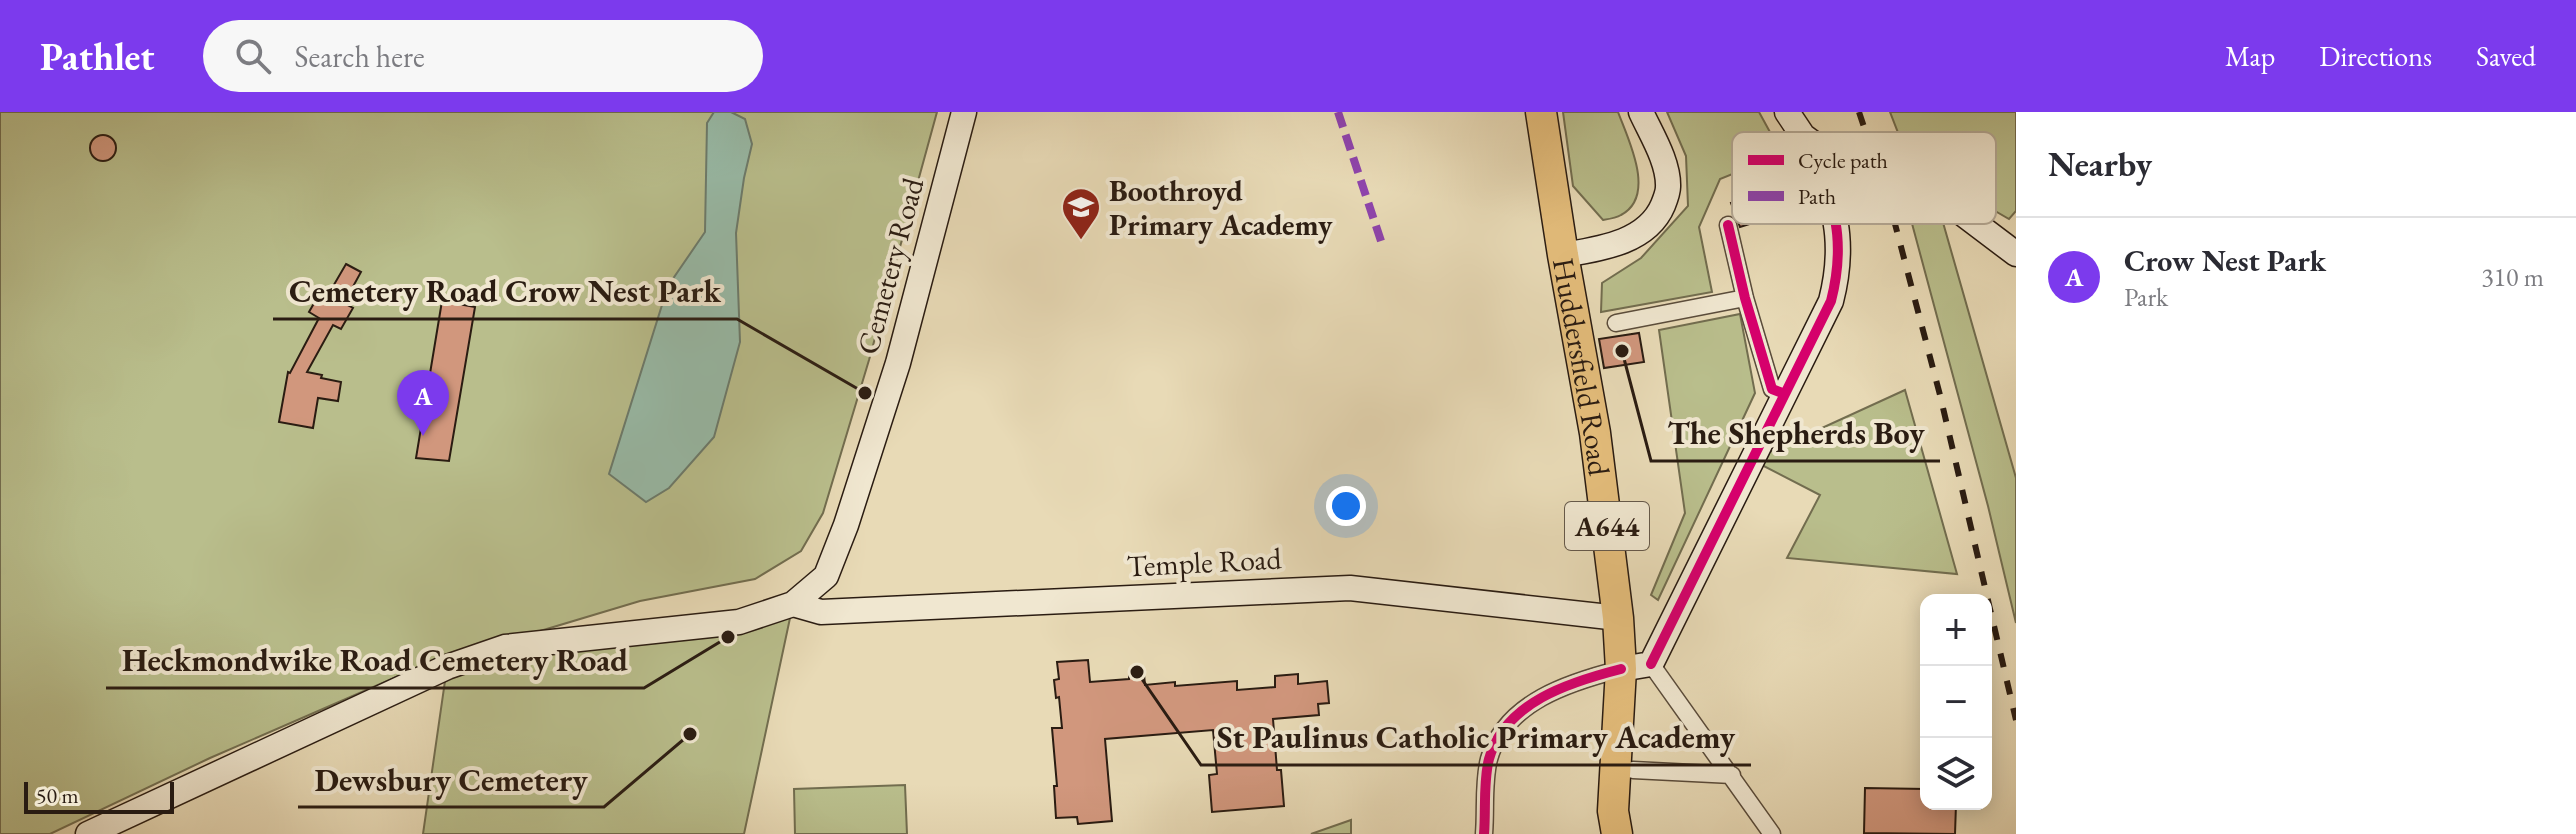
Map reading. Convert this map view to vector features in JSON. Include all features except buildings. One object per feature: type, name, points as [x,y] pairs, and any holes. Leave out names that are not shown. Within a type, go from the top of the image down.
[{"type":"highway","name":"Huddersfield Road","points":[[1541,112],[1595,433],[1618,618],[1621,669],[1613,811],[1619,834]]},
{"type":"highway","name":"Huddersfield Road","points":[[1619,834],[1633,787],[1633,712],[1621,669]]},
{"type":"main road","name":"Cemetery Road","points":[[793,604],[826,576],[846,525],[898,363],[964,112]]},
{"type":"main road","points":[[1563,255],[1604,248],[1642,232],[1655,219],[1669,188],[1663,163],[1641,112]]},
{"type":"main road","points":[[1787,112],[1800,132]]},
{"type":"main road","points":[[1621,669],[1651,664],[1831,301],[1838,274],[1837,224]]},
{"type":"main road","points":[[1977,224],[2016,254]]},
{"type":"main road","name":"Temple Road","points":[[793,604],[821,612],[1350,588],[1618,618]]},
{"type":"main road","points":[[88,834],[116,828],[447,667],[505,647],[739,622],[793,604]]},
{"type":"street","points":[[1728,225],[1745,298],[1772,389],[1785,394]]},
{"type":"street","points":[[1616,323],[1745,298]]},
{"type":"street","points":[[1651,664],[1772,834]]},
{"type":"street","points":[[1484,834],[1488,762],[1498,735],[1517,714],[1542,698],[1583,679],[1621,669]]},
{"type":"street","points":[[1633,770],[1732,775]]},
{"type":"shaded area","points":[[0,112],[937,112],[869,360],[823,513],[801,551],[755,579],[640,601],[417,668],[210,758],[50,834],[0,834]]},
{"type":"shaded area","points":[[714,112],[731,112],[745,119],[752,144],[736,233],[740,342],[714,437],[669,488],[646,502],[609,474],[668,286],[705,232],[707,123]]},
{"type":"shaded area","points":[[1563,112],[1618,112],[1633,151],[1639,181],[1632,206],[1621,215],[1603,220],[1573,186]]},
{"type":"shaded area","points":[[1667,112],[1759,112],[1770,132],[1732,132],[1732,174],[1720,179],[1699,227],[1712,292],[1601,312],[1602,283],[1641,258],[1688,206],[1686,156]]},
{"type":"shaded area","points":[[1890,112],[2016,112],[2016,211],[2009,219],[1996,211],[1996,132],[1898,132]]},
{"type":"shaded area","points":[[1912,224],[1943,224],[2016,478],[2016,623]]},
{"type":"shaded area","points":[[1740,314],[1755,393],[1658,600],[1651,595],[1685,513],[1659,330]]},
{"type":"shaded area","points":[[1905,390],[1957,574],[1787,558],[1820,495],[1752,460]]},
{"type":"shaded area","points":[[793,604],[744,834],[423,834],[447,667]]},
{"type":"shaded area","points":[[905,785],[907,834],[795,834],[794,789]]},
{"type":"shaded area","points":[[1351,820],[1351,834],[1311,834]]},
{"type":"railway","points":[[1859,112],[1866,132]]},
{"type":"railway","points":[[1895,224],[1940,395],[2016,720]]},
{"type":"marked path","points":[[1338,112],[1383,247]]},
{"type":"cycle path","points":[[1651,664],[1831,301],[1838,259],[1836,224]]},
{"type":"cycle path","points":[[1728,225],[1745,298],[1772,389],[1785,394]]},
{"type":"cycle path","points":[[1484,834],[1489,759],[1497,739],[1509,723],[1524,709],[1561,688],[1621,669]]},
{"type":"place","name":"Boothroyd Primary Academy","points":[[1081,241]]},
{"type":"place","name":"The Shepherds Boy","points":[[1622,351]]},
{"type":"place","name":"Cemetery Road Crow Nest Park","points":[[865,393]]},
{"type":"place","name":"Crow Nest Park","points":[[423,436]]},
{"type":"place","name":"Heckmondwike Road Cemetery Road","points":[[728,637]]},
{"type":"place","name":"St Paulinus Catholic Primary Academy","points":[[1137,672]]},
{"type":"place","name":"Dewsbury Cemetery","points":[[690,734]]}]
